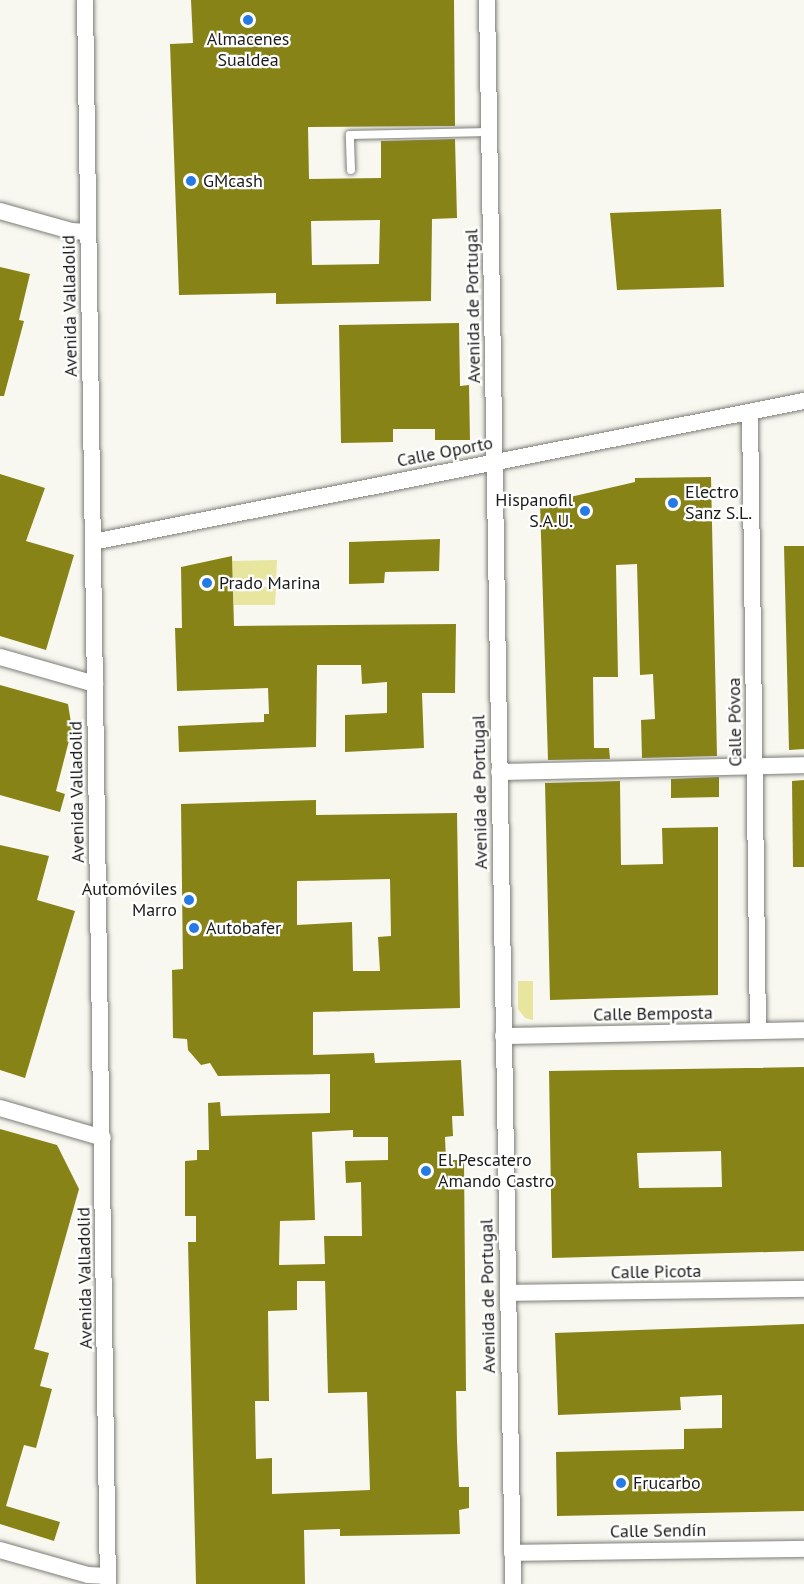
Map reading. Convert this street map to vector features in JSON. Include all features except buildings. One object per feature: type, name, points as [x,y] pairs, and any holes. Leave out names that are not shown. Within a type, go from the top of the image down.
[{"type":"street","name":"Avenida Valladolid","points":[[85,0],[108,1580]]},
{"type":"street","name":"Avenida de Portugal","points":[[487,0],[513,1584]]},
{"type":"street","points":[[0,211],[71,231],[88,232]]},
{"type":"street","name":"Calle Oporto","points":[[93,542],[804,401]]},
{"type":"street","name":"Calle Póvoa","points":[[750,412],[758,1031]]},
{"type":"street","points":[[0,657],[95,684]]},
{"type":"street","points":[[499,772],[804,765]]},
{"type":"street","name":"Calle Bemposta","points":[[503,1036],[804,1030]]},
{"type":"street","points":[[0,1108],[103,1138]]},
{"type":"street","name":"Calle Picota","points":[[508,1293],[804,1289]]},
{"type":"street","name":"Calle Sendín","points":[[512,1553],[804,1549]]},
{"type":"street","points":[[0,1550],[108,1580]]},
{"type":"lane","points":[[351,170],[351,135],[489,132]]},
{"type":"shaded area","points":[[277,560],[276,580],[233,579],[232,561]]},
{"type":"shaded area","points":[[233,587],[276,587],[275,605],[234,605]]},
{"type":"shaded area","points":[[518,981],[533,981],[533,1020],[525,1018],[518,1009]]},
{"type":"place","name":"Almacenes Sualdea","points":[[248,20]]},
{"type":"place","name":"GMcash","points":[[191,181]]},
{"type":"place","name":"Electro Sanz S.L.","points":[[673,503]]},
{"type":"place","name":"Hispanofil S.A.U.","points":[[585,511]]},
{"type":"place","name":"Prado Marina","points":[[207,583]]},
{"type":"place","name":"Automóviles Marro","points":[[189,900]]},
{"type":"place","name":"Autobafer","points":[[194,928]]},
{"type":"place","name":"El Pescatero Amando Castro","points":[[426,1171]]},
{"type":"place","name":"Frucarbo","points":[[621,1483]]}]
